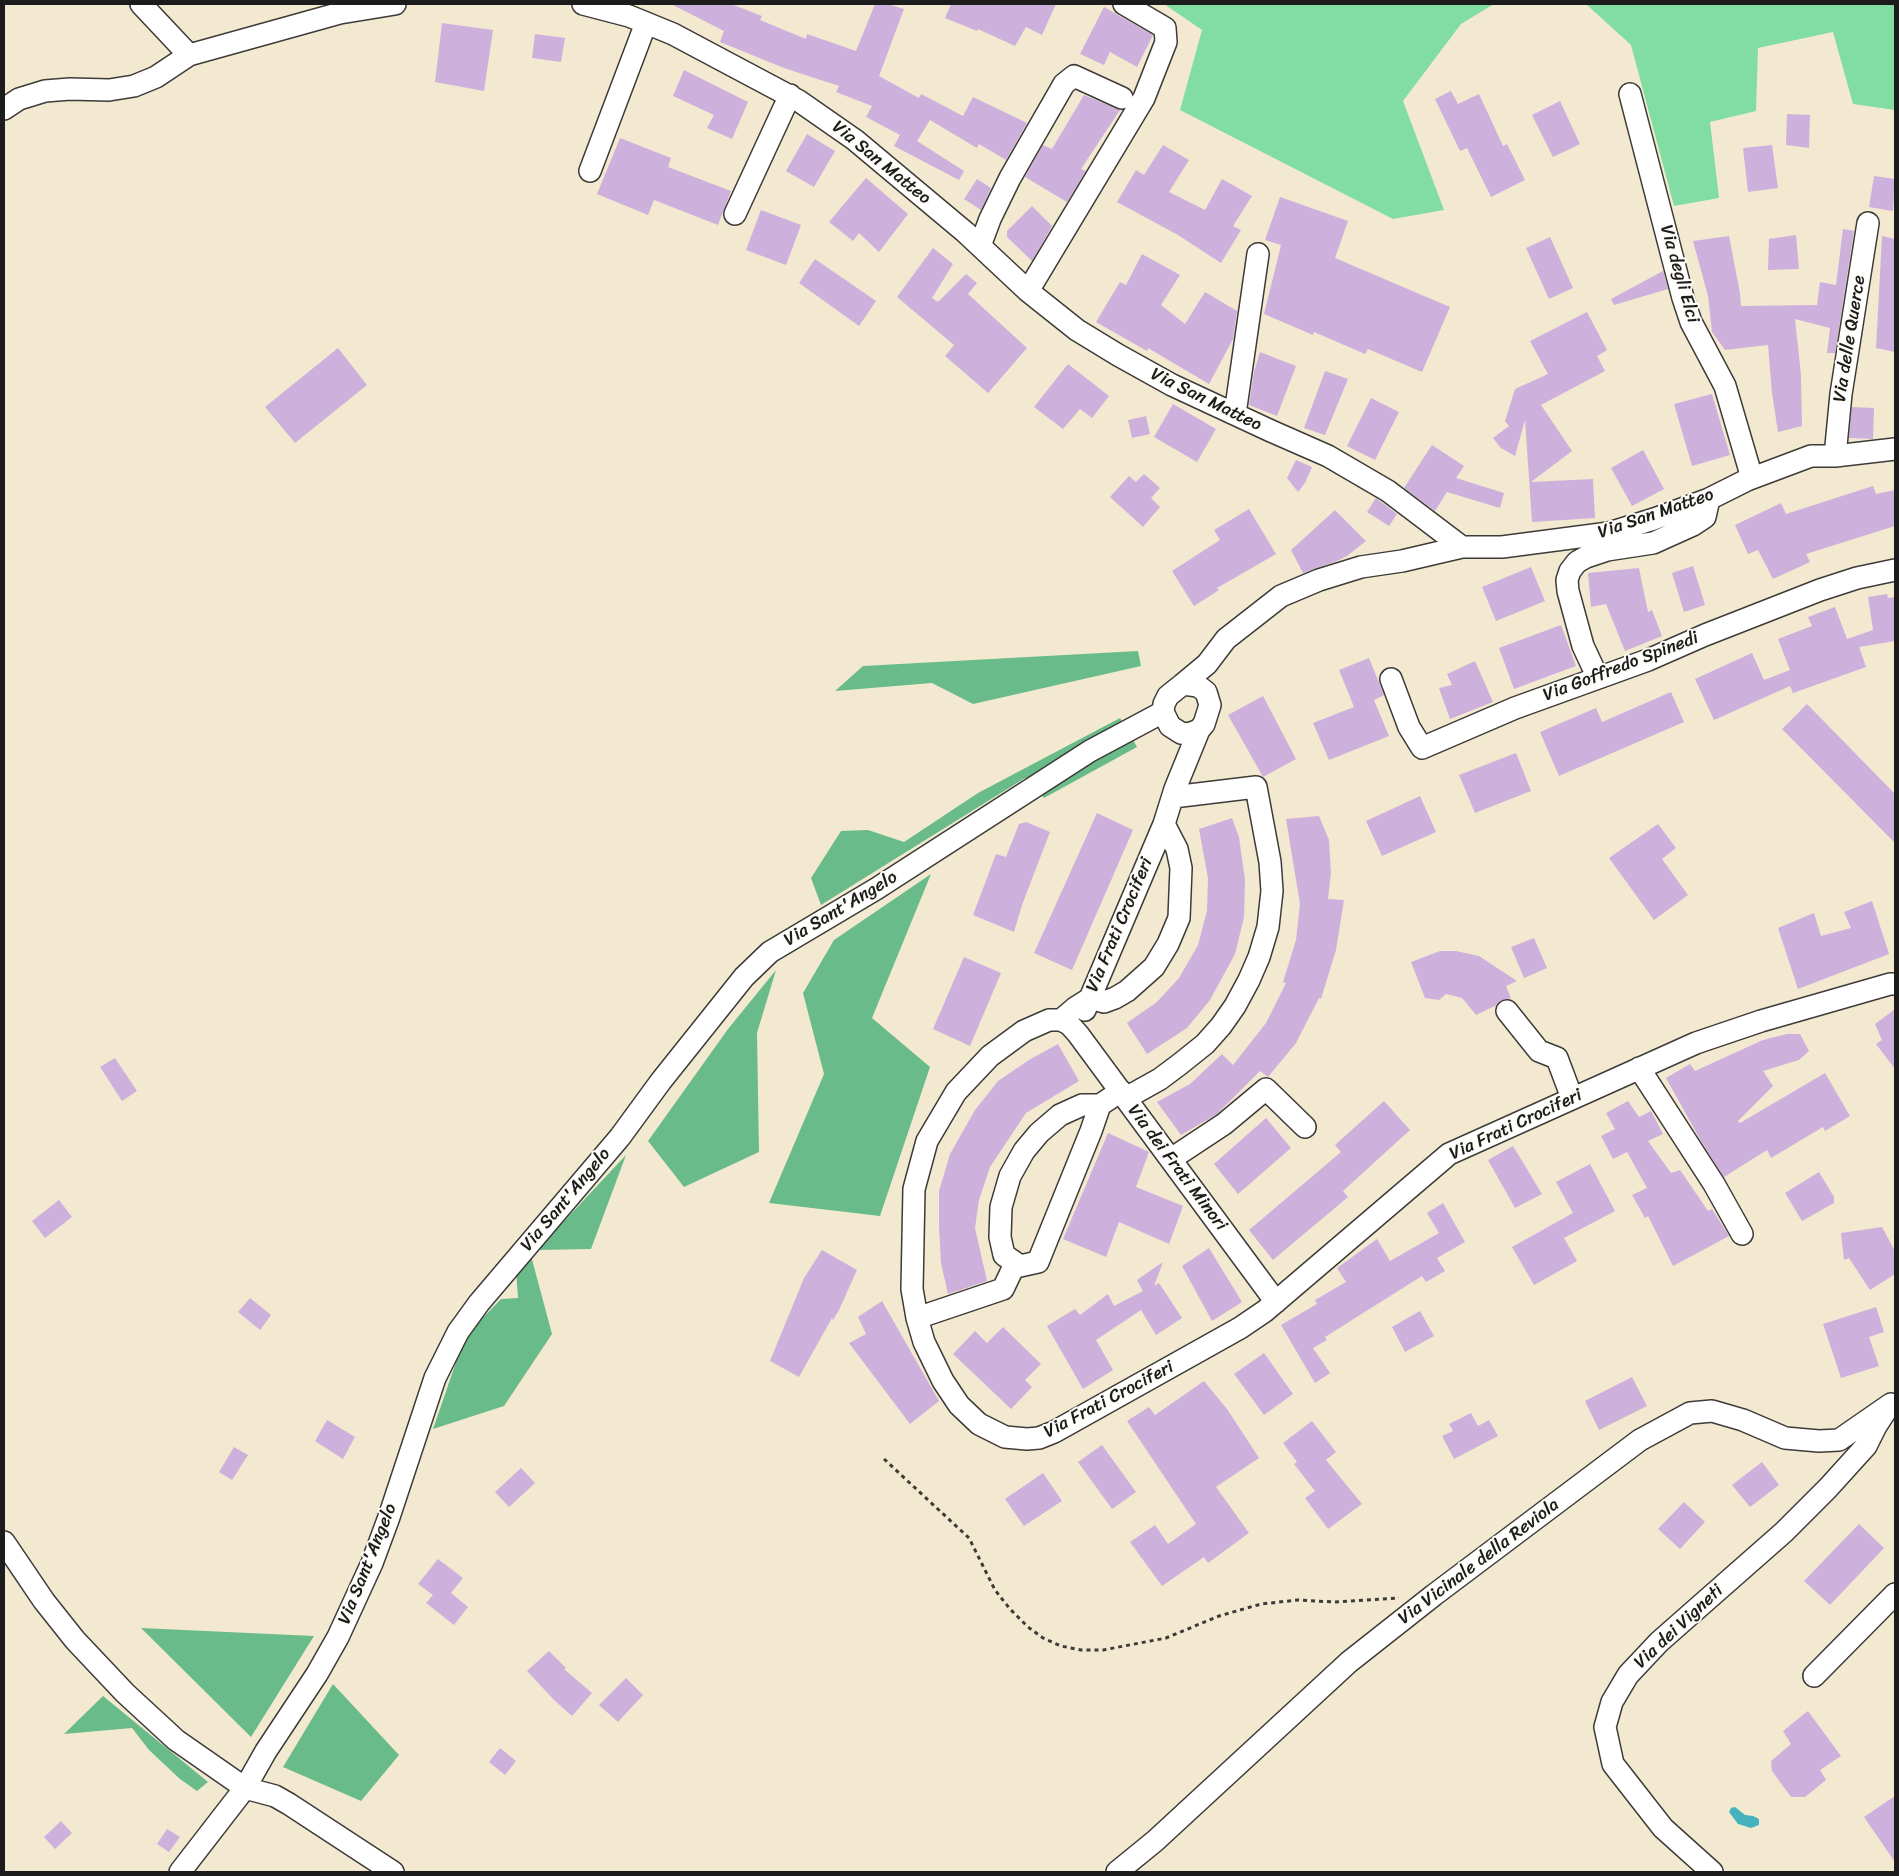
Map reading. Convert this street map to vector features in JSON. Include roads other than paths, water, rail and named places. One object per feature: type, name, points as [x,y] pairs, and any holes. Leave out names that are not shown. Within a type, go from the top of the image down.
[{"type":"street","points":[[141,4],[189,55]]},
{"type":"street","points":[[4,109],[19,100],[45,91],[70,89],[109,90],[134,86],[156,77],[189,55],[340,13],[395,4]]},
{"type":"street","name":"Via San Matteo","points":[[583,4],[646,22],[681,38],[790,95],[822,115],[855,140],[980,246],[1028,291],[1062,319],[1097,343],[1157,377],[1328,456],[1412,508],[1462,547],[1502,548],[1592,536],[1654,519],[1709,498],[1752,478],[1811,456],[1835,456],[1895,449]]},
{"type":"street","points":[[1028,291],[1144,98],[1166,42],[1165,28],[1124,4]]},
{"type":"street","points":[[590,171],[646,22]]},
{"type":"street","points":[[980,246],[990,219],[1010,178],[1064,84],[1074,76],[1122,98]]},
{"type":"street","name":"Via degli Elci","points":[[1630,94],[1683,298],[1691,322],[1725,386],[1752,478]]},
{"type":"street","points":[[735,214],[790,95]]},
{"type":"street","name":"Via delle Querce","points":[[1835,456],[1841,394],[1868,223]]},
{"type":"street","points":[[1235,414],[1258,254]]},
{"type":"street","points":[[1598,678],[1583,646],[1568,591],[1567,580],[1570,571],[1577,562],[1586,557],[1607,550],[1653,543],[1693,525],[1705,517],[1709,498]]},
{"type":"street","points":[[1181,776],[1178,746],[1167,719],[1168,696],[1207,664],[1226,639],[1281,596],[1319,580],[1361,567],[1402,561],[1462,547]]},
{"type":"street","name":"Via Goffredo Spinedi","points":[[1391,679],[1409,727],[1422,748],[1515,708],[1648,660],[1705,635],[1820,590],[1856,578],[1895,570]]},
{"type":"street","points":[[1167,719],[1181,734],[1188,734],[1199,730],[1204,724],[1208,714],[1214,665],[1226,639]]},
{"type":"street","points":[[1183,684],[1198,686],[1209,697]]},
{"type":"street","name":"Via Sant'Angelo","points":[[180,1872],[245,1788],[258,1764],[317,1674],[340,1631],[381,1538],[435,1378],[458,1332],[479,1303],[620,1137],[661,1081],[744,978],[770,952],[892,878],[1090,751],[1167,719]]},
{"type":"street","name":"Via Frati Crociferi","points":[[1199,730],[1164,824],[1091,998],[1074,1008],[1061,1020],[1049,1020],[1024,1031],[990,1056],[956,1092],[927,1141],[914,1189],[912,1289],[917,1318],[924,1342],[937,1370],[959,1405],[979,1424],[1005,1437],[1039,1438],[1054,1432],[1240,1328],[1276,1302],[1449,1154],[1696,1043],[1761,1021],[1895,984]]},
{"type":"street","points":[[1100,1105],[1038,1262],[1028,1266],[1015,1264],[1004,1255],[1000,1237],[1001,1207],[1010,1176],[1024,1151],[1039,1133],[1060,1115],[1082,1105],[1100,1105],[1160,1079],[1205,1044],[1235,1006],[1259,957],[1268,927],[1272,890],[1270,862],[1256,787],[1173,797]]},
{"type":"street","points":[[1078,1034],[1080,1020],[1091,998],[1104,1002],[1115,998],[1127,991],[1142,978],[1154,967],[1168,944],[1179,918],[1182,895],[1178,849],[1164,824]]},
{"type":"street","points":[[1507,1011],[1539,1051],[1557,1058],[1572,1098]]},
{"type":"street","name":"Via dei Frati Minori","points":[[1061,1020],[1069,1024],[1078,1034],[1276,1302]]},
{"type":"street","points":[[1639,1068],[1714,1184],[1742,1234]]},
{"type":"street","points":[[1171,1159],[1224,1124],[1266,1089],[1305,1127]]},
{"type":"street","points":[[917,1318],[1003,1289],[1015,1264]]},
{"type":"street","name":"Via Vicinale della Reviola","points":[[1876,1426],[1893,1401]]},
{"type":"street","name":"Via Vicinale della Reviola","points":[[1117,1872],[1155,1841],[1349,1662],[1434,1595],[1640,1440],[1690,1413],[1712,1410],[1743,1420],[1784,1438],[1818,1441],[1839,1440],[1893,1401]]},
{"type":"street","name":"Via dei Vigneti","points":[[1712,1872],[1663,1828],[1613,1764],[1605,1727],[1612,1702],[1628,1675],[1659,1642],[1784,1532],[1828,1488],[1866,1446],[1876,1426]]},
{"type":"street","points":[[4,1542],[44,1601],[75,1640],[125,1693],[176,1740],[245,1788],[275,1796],[393,1872]]},
{"type":"street","points":[[1814,1676],[1895,1594]]},
{"type":"water","points":[[1735,1807],[1745,1815],[1759,1819],[1759,1825],[1751,1828],[1738,1824],[1729,1812],[1731,1808]]}]
